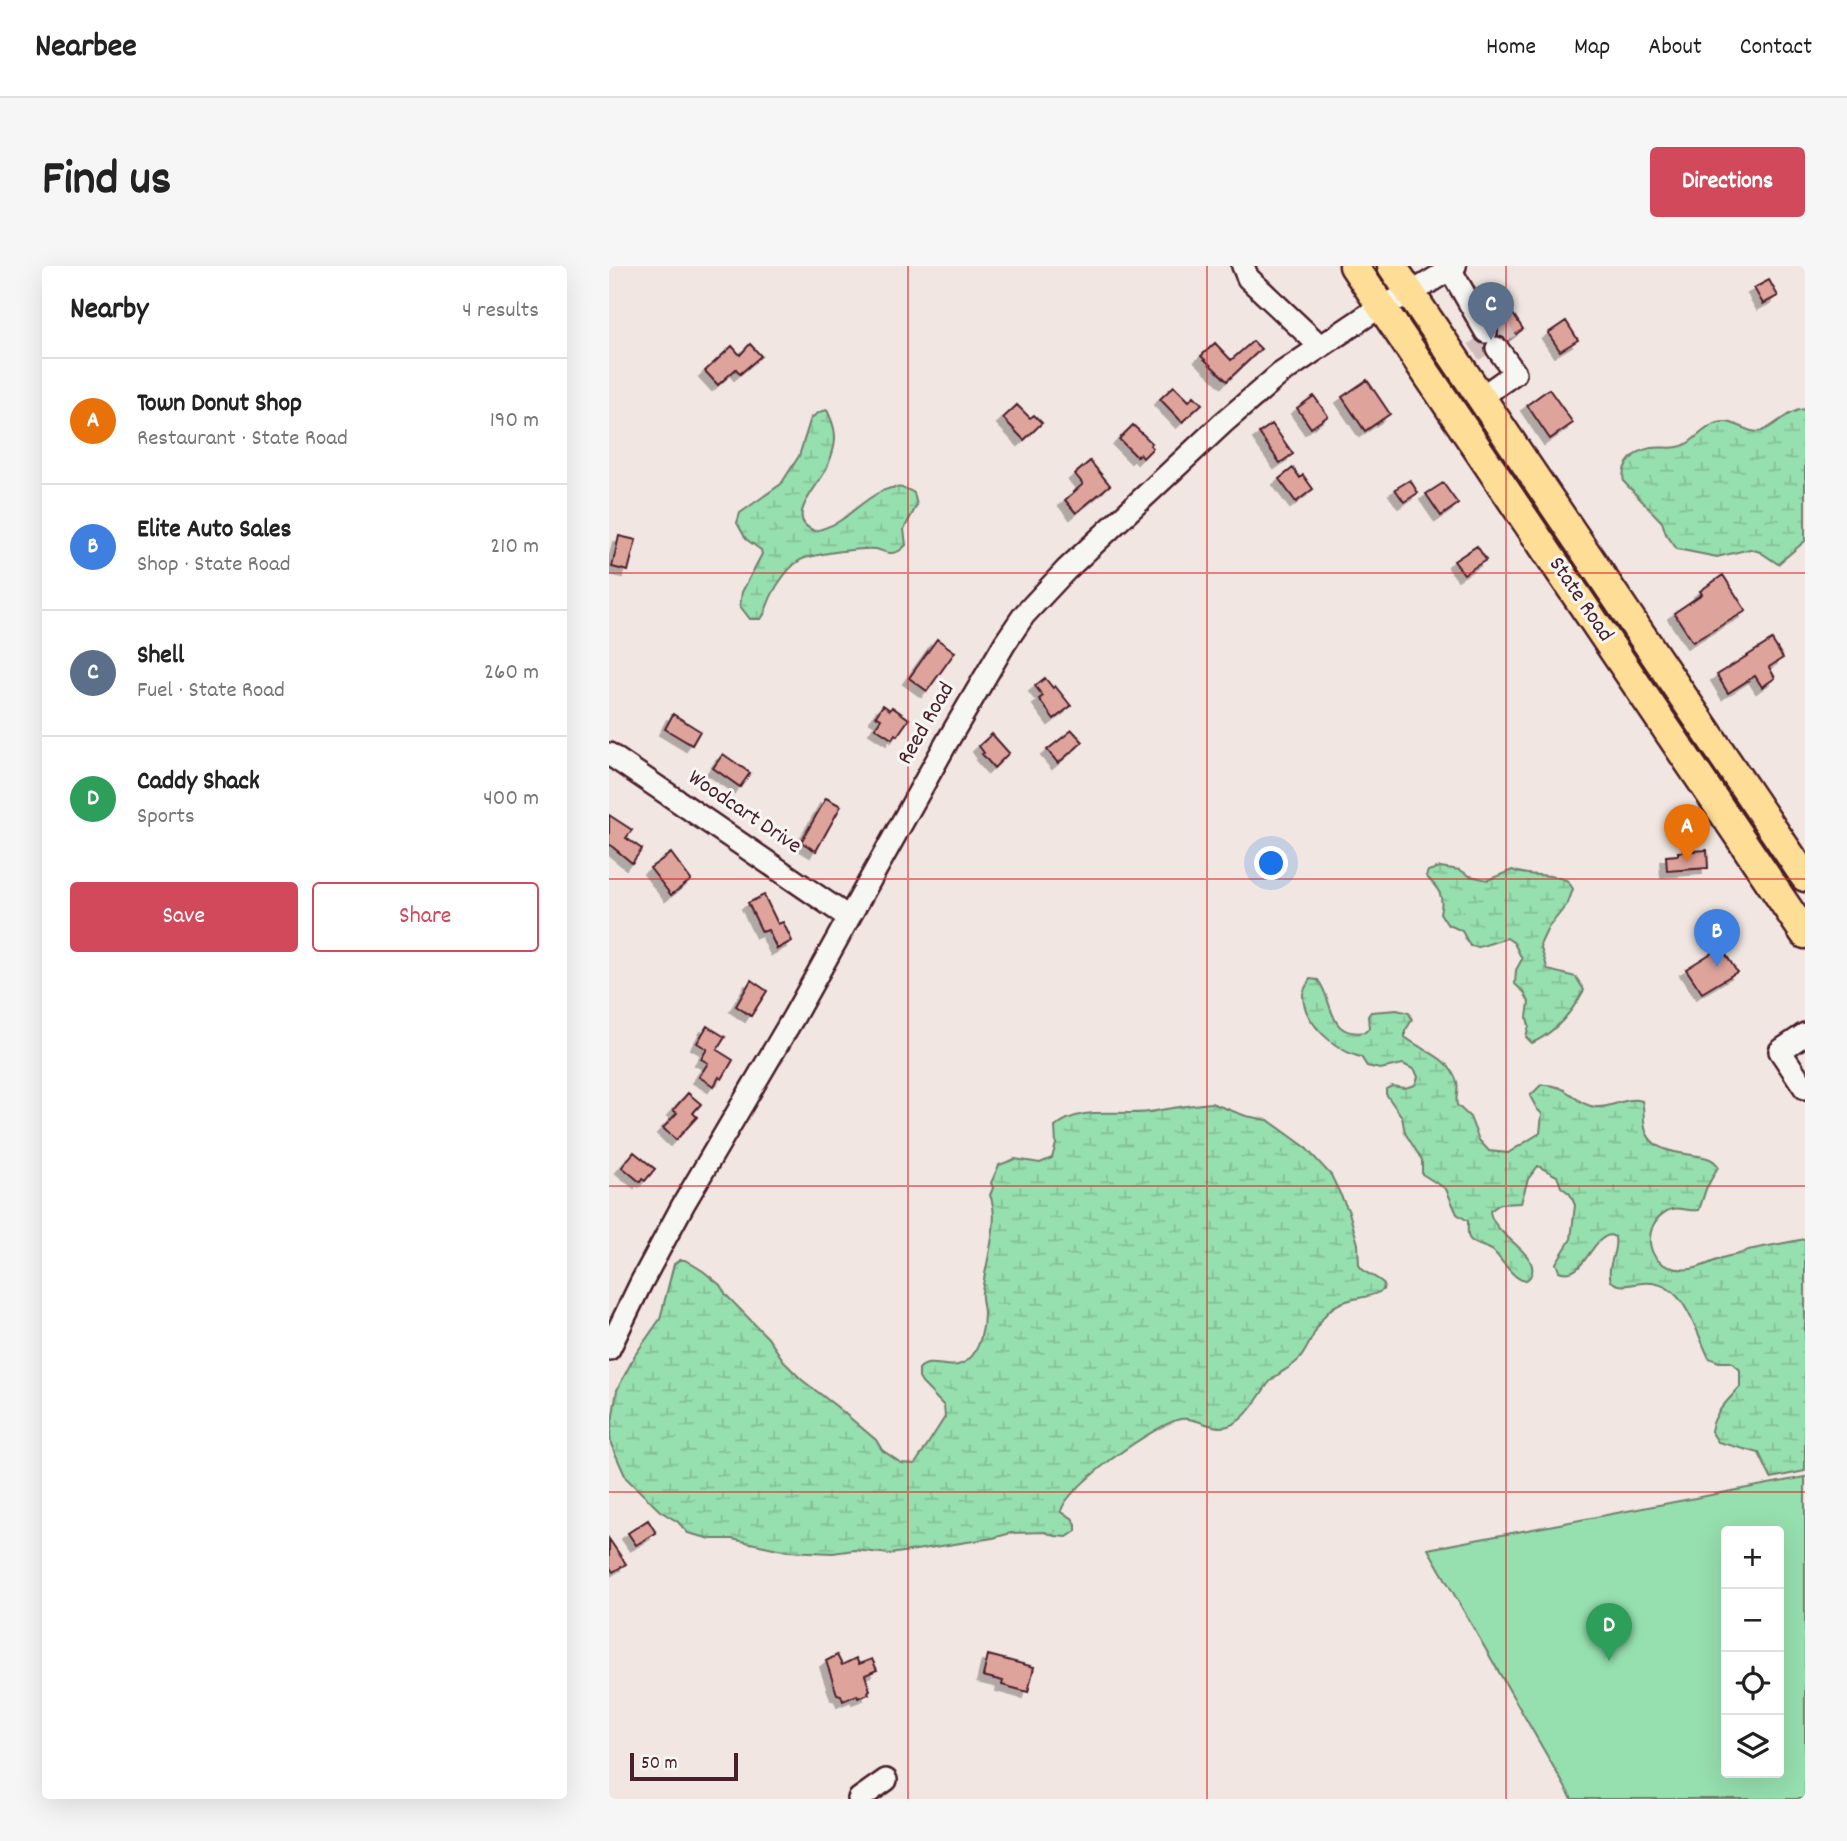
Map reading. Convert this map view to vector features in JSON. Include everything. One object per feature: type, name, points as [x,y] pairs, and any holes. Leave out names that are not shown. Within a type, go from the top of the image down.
[{"type":"main road","name":"State Road","points":[[1354,266],[1805,934]]},
{"type":"main road","name":"State Road","points":[[1392,266],[1805,877]]},
{"type":"street","points":[[1243,266],[1248,278],[1319,346]]},
{"type":"street","points":[[1453,268],[1492,339],[1515,373],[1480,398]]},
{"type":"street","name":"Reed Road","points":[[609,1349],[683,1205],[793,1018],[947,742],[1024,615],[1066,570],[1223,423],[1280,374],[1381,306],[1410,294],[1453,268]]},
{"type":"street","name":"Woodcart Drive","points":[[609,754],[848,917]]},
{"type":"street","points":[[1805,1034],[1780,1051],[1805,1088]]},
{"type":"street","points":[[859,1799],[886,1780]]},
{"type":"green space","points":[[1805,409],[1805,541],[1778,564],[1750,549],[1717,557],[1677,549],[1666,534],[1662,522],[1624,482],[1626,465],[1634,456],[1645,450],[1683,445],[1710,427],[1725,422],[1757,432],[1762,431],[1793,412]]},
{"type":"green space","points":[[827,410],[834,428],[834,447],[825,470],[805,504],[802,520],[815,531],[822,529],[838,522],[885,490],[904,488],[914,493],[917,505],[904,529],[906,545],[894,553],[861,549],[805,558],[794,565],[778,584],[761,619],[750,619],[740,606],[742,592],[762,554],[761,550],[746,539],[737,523],[740,513],[781,484],[799,456],[811,418]]},
{"type":"green space","points":[[1440,867],[1460,870],[1470,876],[1488,880],[1512,870],[1561,878],[1568,881],[1573,889],[1568,903],[1548,928],[1540,945],[1548,970],[1576,977],[1584,990],[1563,1021],[1541,1038],[1532,1043],[1526,1037],[1529,1002],[1524,992],[1515,984],[1516,970],[1522,959],[1514,943],[1507,938],[1479,947],[1470,946],[1462,931],[1447,924],[1440,913],[1442,902],[1439,893],[1426,876],[1428,871]]},
{"type":"green space","points":[[1310,979],[1318,980],[1334,1017],[1344,1030],[1365,1032],[1369,1028],[1368,1016],[1371,1012],[1397,1010],[1409,1013],[1412,1020],[1405,1031],[1405,1037],[1448,1066],[1457,1082],[1457,1105],[1470,1117],[1479,1140],[1489,1151],[1508,1153],[1540,1133],[1542,1114],[1530,1096],[1541,1085],[1559,1087],[1582,1102],[1597,1107],[1630,1100],[1642,1101],[1645,1130],[1654,1143],[1674,1152],[1706,1157],[1718,1167],[1699,1210],[1671,1209],[1654,1224],[1651,1249],[1661,1263],[1677,1269],[1690,1269],[1748,1250],[1805,1239],[1805,1471],[1771,1478],[1759,1453],[1718,1442],[1711,1431],[1715,1418],[1740,1387],[1740,1370],[1731,1362],[1719,1362],[1709,1358],[1686,1308],[1668,1289],[1656,1284],[1622,1285],[1611,1281],[1615,1237],[1610,1235],[1603,1238],[1575,1270],[1559,1271],[1556,1263],[1571,1239],[1575,1205],[1570,1194],[1561,1187],[1557,1176],[1538,1166],[1528,1179],[1521,1203],[1500,1204],[1490,1211],[1498,1227],[1528,1257],[1532,1272],[1528,1279],[1518,1278],[1493,1251],[1471,1240],[1468,1221],[1457,1214],[1446,1189],[1422,1174],[1422,1160],[1405,1133],[1402,1117],[1386,1094],[1386,1089],[1392,1086],[1405,1088],[1415,1085],[1418,1077],[1415,1070],[1403,1064],[1380,1069],[1367,1066],[1361,1057],[1332,1042],[1315,1025],[1304,1005],[1303,994]]},
{"type":"green space","points":[[1211,1103],[1246,1116],[1268,1120],[1304,1146],[1331,1175],[1349,1212],[1358,1244],[1359,1265],[1384,1284],[1383,1290],[1342,1302],[1331,1309],[1321,1321],[1301,1357],[1272,1380],[1246,1414],[1234,1423],[1217,1427],[1181,1419],[1153,1432],[1113,1458],[1066,1501],[1061,1512],[1072,1518],[1076,1524],[1076,1531],[1067,1537],[1045,1532],[1011,1533],[890,1554],[854,1550],[833,1553],[787,1551],[688,1533],[678,1522],[660,1511],[626,1478],[611,1444],[617,1390],[635,1355],[660,1319],[674,1264],[680,1260],[685,1260],[703,1271],[720,1285],[726,1295],[768,1338],[786,1364],[876,1440],[882,1450],[901,1463],[915,1464],[945,1417],[944,1406],[922,1383],[919,1369],[930,1364],[949,1366],[962,1363],[973,1355],[981,1338],[984,1314],[982,1292],[994,1217],[991,1183],[999,1165],[1015,1159],[1040,1163],[1052,1158],[1056,1144],[1055,1127],[1078,1115],[1144,1113]]},
{"type":"green space","points":[[1805,1477],[1805,1799],[1572,1799],[1428,1549]]},
{"type":"building","points":[[1769,280],[1778,296],[1763,304],[1754,288]]},
{"type":"building","points":[[1513,314],[1523,329],[1508,340],[1498,335],[1497,325]]},
{"type":"building","points":[[1566,321],[1578,340],[1560,351],[1548,333]]},
{"type":"building","points":[[1253,341],[1261,349],[1227,381],[1201,356],[1215,343],[1231,360]]},
{"type":"building","points":[[750,344],[761,356],[740,374],[736,369],[718,385],[705,371],[732,346],[740,355]]},
{"type":"building","points":[[1367,380],[1390,414],[1365,431],[1342,397]]},
{"type":"building","points":[[1174,386],[1189,401],[1194,396],[1202,404],[1182,422],[1160,399]]},
{"type":"building","points":[[1549,389],[1573,423],[1550,439],[1527,405]]},
{"type":"building","points":[[1314,396],[1328,416],[1311,428],[1297,408]]},
{"type":"building","points":[[1017,405],[1030,418],[1034,415],[1042,423],[1024,440],[1003,418]]},
{"type":"building","points":[[1272,424],[1293,454],[1280,463],[1259,433]]},
{"type":"building","points":[[1133,425],[1152,443],[1150,445],[1153,448],[1143,458],[1140,454],[1137,457],[1119,439]]},
{"type":"building","points":[[1090,461],[1110,485],[1076,513],[1065,500],[1083,484],[1075,474]]},
{"type":"building","points":[[1293,468],[1300,478],[1303,475],[1313,489],[1296,502],[1279,479]]},
{"type":"building","points":[[1410,480],[1418,493],[1404,502],[1395,489]]},
{"type":"building","points":[[1443,483],[1458,504],[1441,516],[1426,494]]},
{"type":"building","points":[[619,536],[636,540],[628,571],[612,567]]},
{"type":"building","points":[[1477,546],[1486,560],[1464,574],[1454,561]]},
{"type":"building","points":[[1723,575],[1746,611],[1693,642],[1674,613],[1702,594],[1700,591]]},
{"type":"building","points":[[937,639],[955,652],[927,691],[909,678]]},
{"type":"building","points":[[1772,640],[1783,658],[1769,667],[1775,678],[1762,687],[1755,676],[1728,693],[1717,675]]},
{"type":"building","points":[[1045,678],[1071,706],[1054,719],[1039,699],[1043,696],[1035,686]]},
{"type":"building","points":[[883,705],[890,710],[892,707],[909,719],[892,739],[875,728],[881,719],[876,716]]},
{"type":"building","points":[[673,714],[700,731],[692,745],[665,729]]},
{"type":"building","points":[[1072,730],[1083,742],[1058,763],[1047,750]]},
{"type":"building","points":[[992,734],[1009,753],[994,768],[979,746]]},
{"type":"building","points":[[723,754],[750,773],[740,787],[713,768]]},
{"type":"building","points":[[826,798],[841,806],[816,851],[801,842]]},
{"type":"building","points":[[609,815],[632,830],[626,838],[642,849],[632,863],[609,844]]},
{"type":"building","points":[[1707,850],[1708,868],[1667,871],[1666,856],[1678,855],[1678,852]]},
{"type":"building","points":[[671,853],[691,880],[671,895],[650,868]]},
{"type":"building","points":[[764,895],[778,924],[783,922],[792,941],[777,949],[768,930],[762,932],[748,903]]},
{"type":"building","points":[[1721,947],[1737,972],[1702,993],[1686,969]]},
{"type":"building","points":[[751,980],[767,991],[751,1016],[736,1006]]},
{"type":"building","points":[[707,1026],[725,1037],[717,1050],[733,1060],[722,1079],[719,1077],[714,1086],[699,1077],[708,1063],[701,1059],[707,1049],[697,1043]]},
{"type":"building","points":[[688,1093],[701,1104],[693,1113],[697,1117],[676,1140],[663,1128],[677,1113],[673,1110]]},
{"type":"building","points":[[634,1152],[655,1169],[645,1181],[642,1179],[640,1182],[622,1167]]},
{"type":"building","points":[[648,1520],[656,1533],[636,1545],[628,1533]]},
{"type":"building","points":[[609,1539],[626,1564],[613,1572],[609,1566]]},
{"type":"building","points":[[837,1655],[842,1665],[856,1658],[859,1664],[872,1659],[877,1670],[865,1675],[869,1694],[858,1698],[857,1695],[843,1701],[841,1695],[837,1694],[826,1661]]},
{"type":"building","points":[[988,1655],[1034,1667],[1028,1692],[1002,1685],[1003,1681],[983,1676]]},
{"type":"tunnel","points":[[1497,325],[1507,341]]},
{"type":"tunnel","points":[[1477,338],[1488,354]]},
{"type":"place","name":"Shell","points":[[1491,340]]},
{"type":"place","name":"Town Donut Shop","points":[[1687,862]]},
{"type":"place","name":"Elite Auto Sales","points":[[1717,967]]},
{"type":"place","name":"Caddy Shack","points":[[1609,1661]]}]
